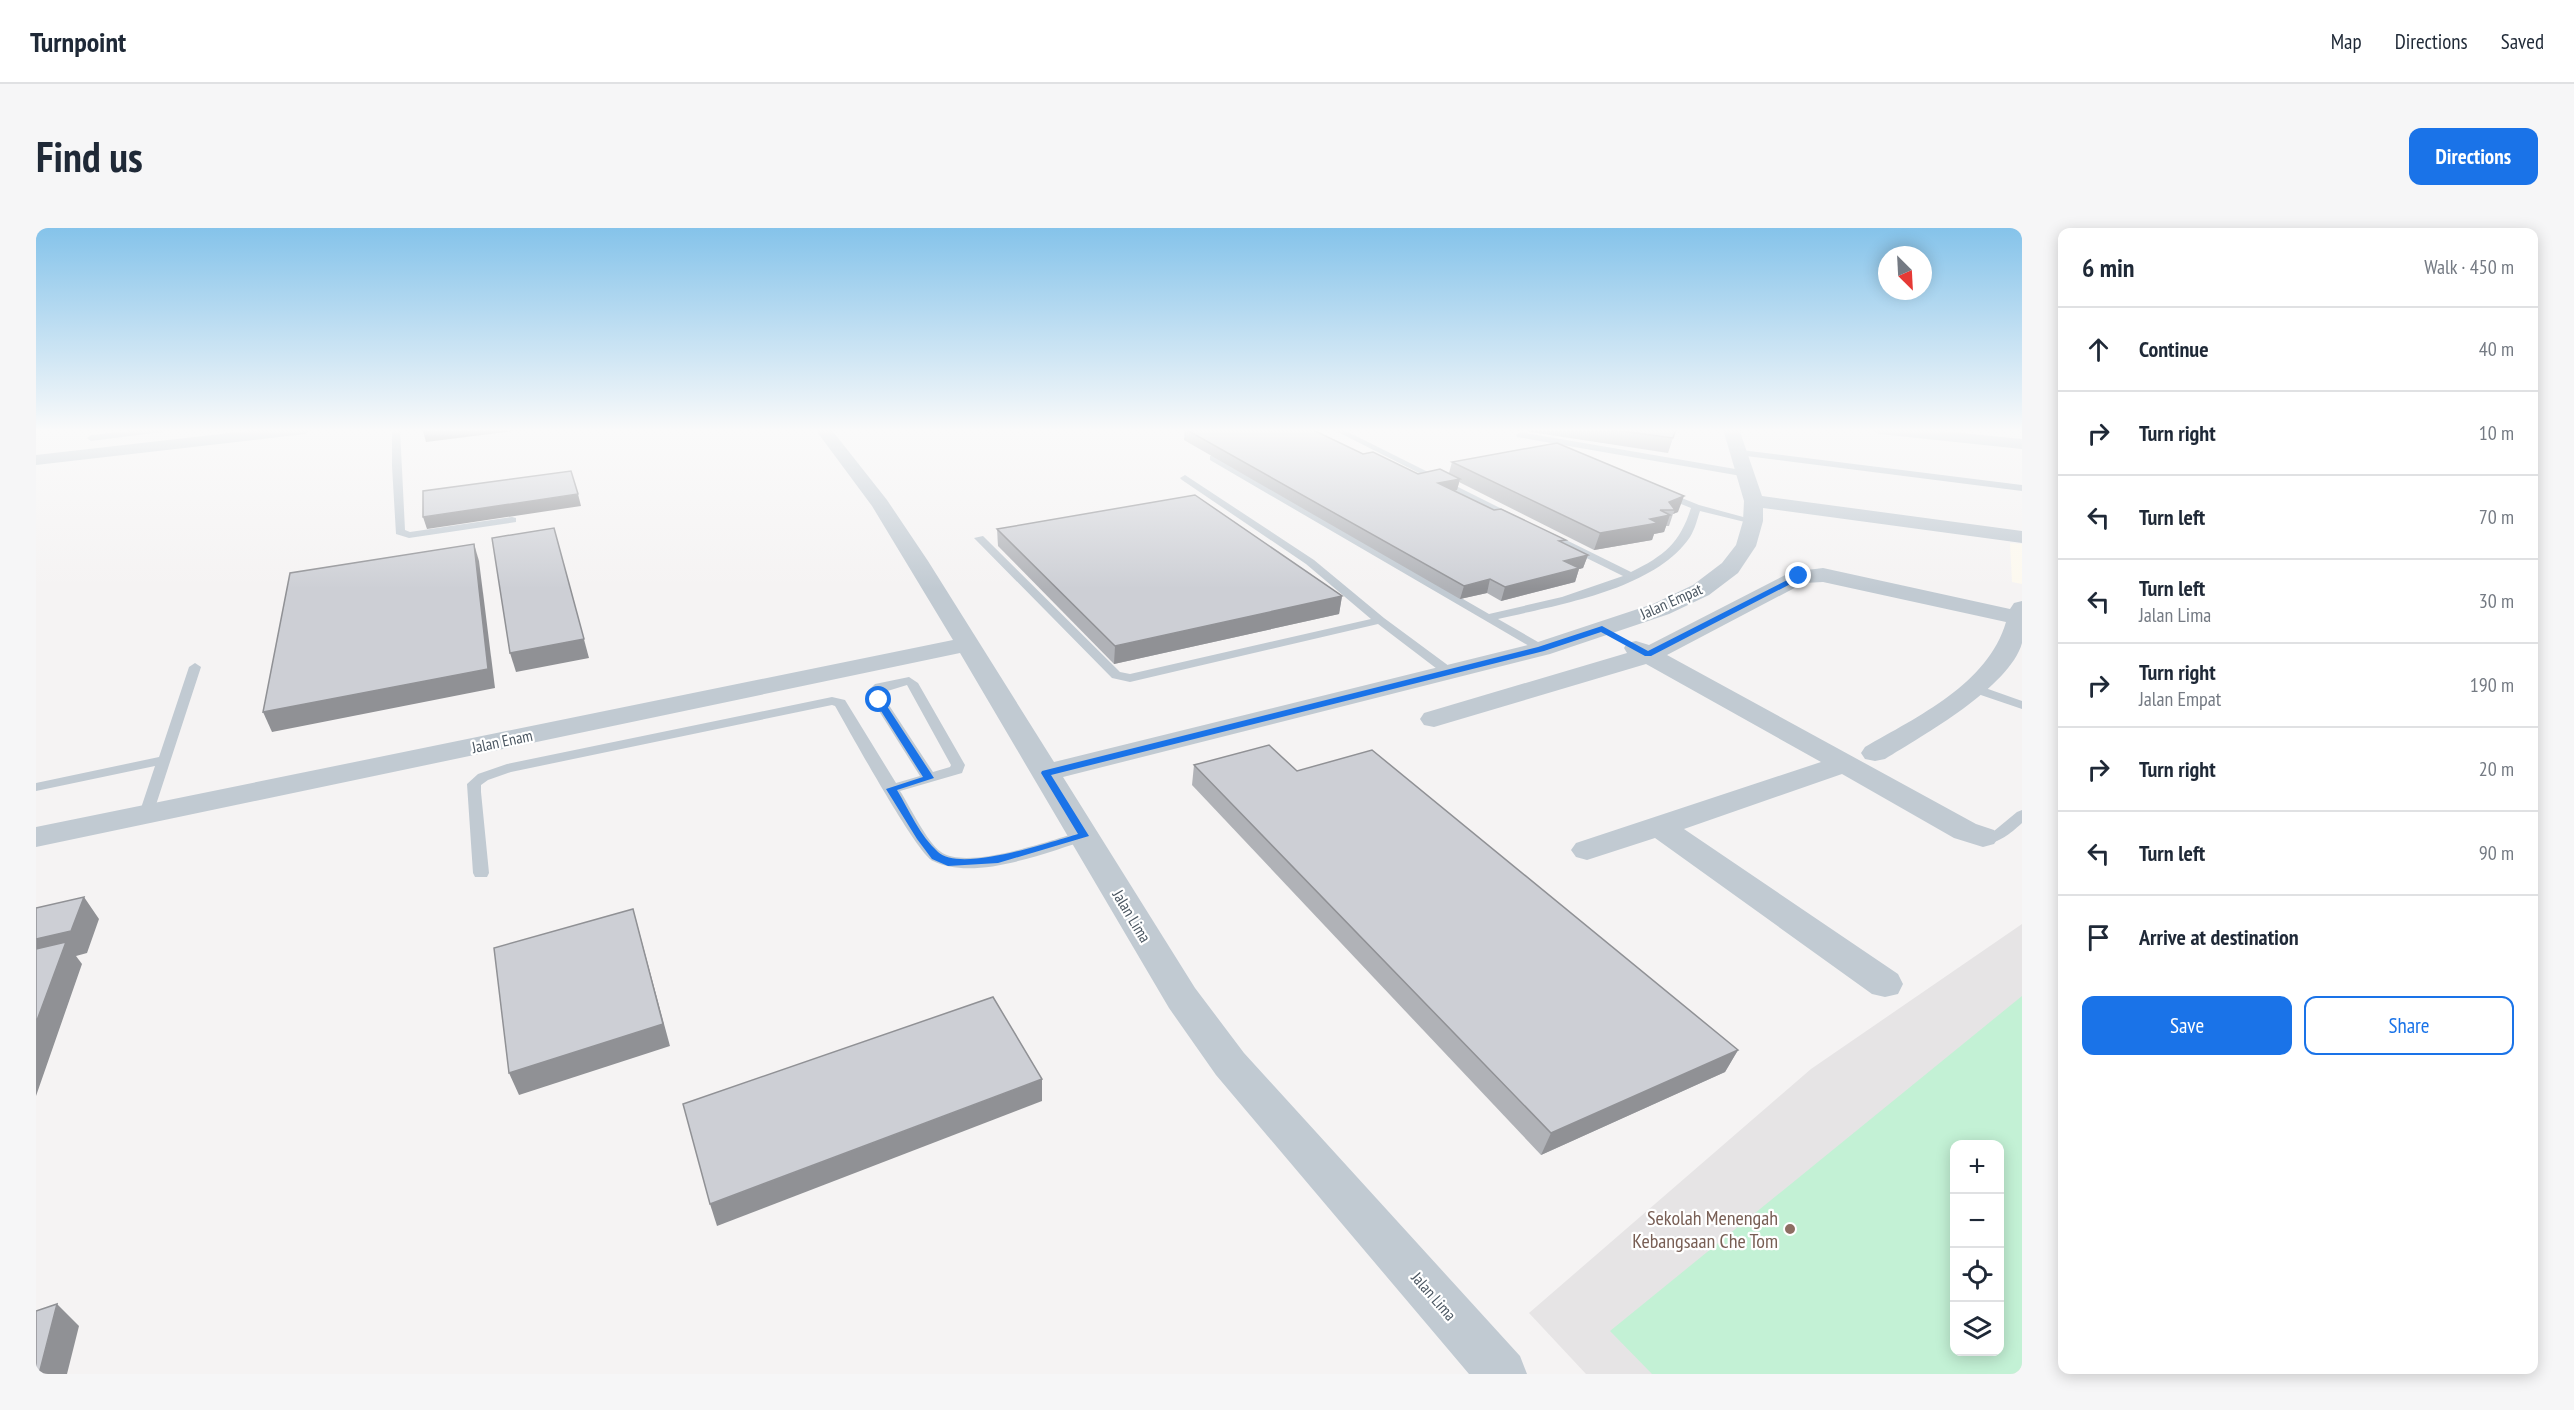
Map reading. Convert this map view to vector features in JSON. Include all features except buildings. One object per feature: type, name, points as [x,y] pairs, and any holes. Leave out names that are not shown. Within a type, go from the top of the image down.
[{"type":"street","name":"Jalan Lima","points":[[864,482],[880,504],[967,644],[1182,998],[1230,1064],[1492,1371]]},
{"type":"street","points":[[1748,482],[1754,511],[2020,540]]},
{"type":"street","name":"Jalan Empat","points":[[1046,773],[1541,649],[1661,609],[1701,590],[1730,568],[1746,546],[1754,511]]},
{"type":"street","points":[[1434,719],[1648,655],[1799,576],[1823,575],[2021,613],[2004,654],[1974,688],[1933,718],[1875,753]]},
{"type":"street","points":[[1602,629],[1965,831],[1983,837]]},
{"type":"street","name":"Jalan Enam","points":[[36,837],[967,644]]},
{"type":"street","points":[[1587,850],[1844,764]]},
{"type":"street","points":[[1660,827],[1885,984]]},
{"type":"lane","points":[[397,482],[400,532],[404,534],[416,535],[512,520]]},
{"type":"lane","points":[[1192,482],[1310,562],[1380,620],[1449,672]]},
{"type":"lane","points":[[1255,482],[1541,649]]},
{"type":"lane","points":[[1443,482],[1526,524]]},
{"type":"lane","points":[[1958,482],[2022,488]]},
{"type":"lane","points":[[1653,490],[1696,507],[1754,511]]},
{"type":"lane","points":[[1488,618],[1584,594],[1631,576],[1663,560],[1686,536],[1696,507]]},
{"type":"lane","points":[[1537,529],[1631,576]]},
{"type":"lane","points":[[979,538],[1116,675],[1130,678],[1380,620]]},
{"type":"lane","points":[[147,814],[195,667]]},
{"type":"lane","points":[[891,789],[957,770],[958,765],[912,683],[909,681],[876,689],[874,692],[929,778]]},
{"type":"lane","points":[[1974,688],[2022,705]]},
{"type":"lane","points":[[481,873],[474,784],[483,777],[507,768],[822,702],[840,703],[922,839],[935,856],[948,862],[998,860],[1084,836]]},
{"type":"lane","points":[[36,787],[164,760]]},
{"type":"lane","points":[[1983,837],[1998,836],[2022,815]]},
{"type":"shaded area","points":[[2010,543],[2022,544],[2022,584],[2012,582]]},
{"type":"shaded area","name":"Sekolah Menengah Kebangsaan Che Tom","points":[[2022,924],[2022,1374],[1586,1374],[1529,1313],[1811,1069]]},
{"type":"green space","name":"Sekolah Menengah Kebangsaan Che Tom","points":[[2022,996],[2022,1374],[1652,1374],[1610,1331]]},
{"type":"place","name":"Sekolah Menengah Kebangsaan Che Tom","points":[[1790,1229]]},
{"type":"route","points":[[879,700],[929,778],[891,789],[922,839],[935,856],[948,862],[973,863],[998,860],[1084,836],[1046,773],[1541,649],[1602,629],[1648,655],[1799,576]]}]
